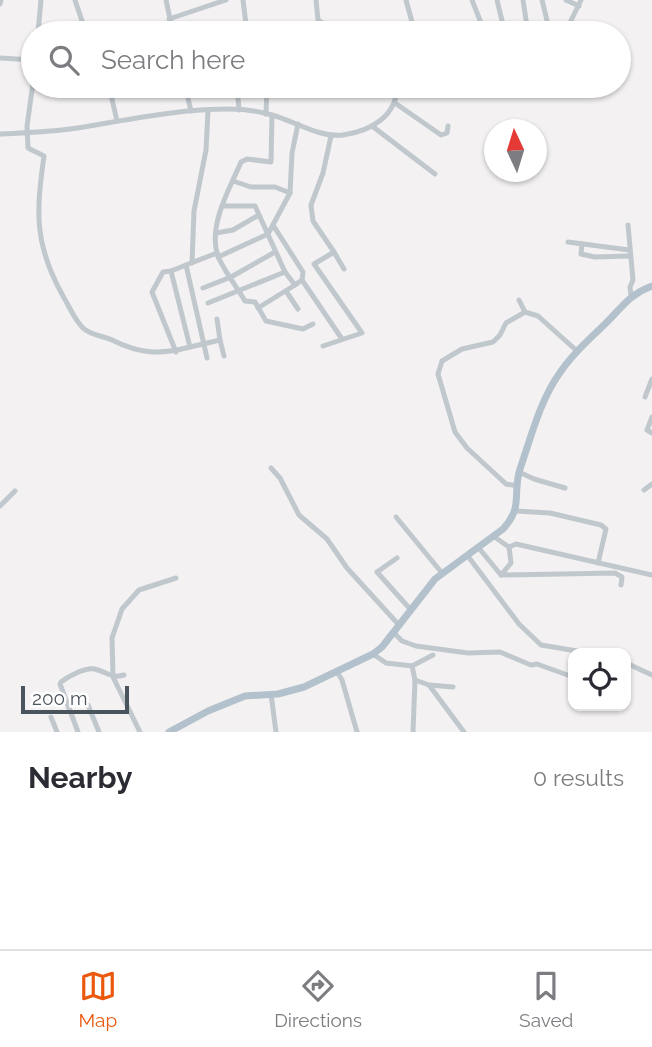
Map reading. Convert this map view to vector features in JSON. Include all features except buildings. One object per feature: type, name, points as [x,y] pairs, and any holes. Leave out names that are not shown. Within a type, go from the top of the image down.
[{"type":"main road","points":[[169,732],[208,711],[246,696],[304,687],[373,654],[382,647],[410,609],[442,573],[493,537],[511,520],[516,510],[519,472],[534,425],[557,376],[577,351],[631,296],[652,286]]},
{"type":"street","points":[[39,21],[41,0]]},
{"type":"street","points":[[75,0],[82,21]]},
{"type":"street","points":[[166,0],[169,19],[226,0]]},
{"type":"street","points":[[243,0],[246,21]]},
{"type":"street","points":[[316,0],[320,21]]},
{"type":"street","points":[[406,0],[412,21]]},
{"type":"street","points":[[472,0],[480,21]]},
{"type":"street","points":[[497,0],[502,21]]},
{"type":"street","points":[[523,0],[526,21]]},
{"type":"street","points":[[542,0],[547,21]]},
{"type":"street","points":[[566,0],[580,3],[571,21]]},
{"type":"street","points":[[0,58],[21,59]]},
{"type":"street","points":[[31,98],[28,148],[44,156],[38,195],[39,240],[53,277],[77,321],[89,332],[133,349],[158,354],[220,340]]},
{"type":"street","points":[[111,98],[117,121]]},
{"type":"street","points":[[188,98],[191,111]]},
{"type":"street","points":[[238,98],[239,110]]},
{"type":"street","points":[[268,98],[271,162],[247,159],[241,162],[222,206],[216,233],[217,255],[245,301],[254,302],[266,321],[303,329],[313,324]]},
{"type":"street","points":[[0,134],[55,131],[191,111],[239,110],[269,114],[331,136],[345,135],[372,126],[388,113],[396,98]]},
{"type":"street","points":[[395,103],[441,135],[447,133],[448,126]]},
{"type":"street","points":[[207,358],[189,264],[194,211],[206,150],[208,111]]},
{"type":"street","points":[[176,352],[152,292],[163,272],[217,255],[268,234],[289,193],[292,153],[298,124]]},
{"type":"street","points":[[372,126],[435,174]]},
{"type":"street","points":[[331,136],[323,173],[311,205],[313,221],[344,269]]},
{"type":"street","points":[[233,181],[251,187],[275,187],[289,193]]},
{"type":"street","points":[[222,206],[255,206],[285,272],[295,285]]},
{"type":"street","points":[[216,233],[233,230],[259,215]]},
{"type":"street","points":[[273,225],[303,272],[302,278],[342,339]]},
{"type":"street","points":[[628,225],[633,280],[630,287],[631,296]]},
{"type":"street","points":[[568,242],[629,253]]},
{"type":"street","points":[[582,244],[581,254],[595,257],[629,253]]},
{"type":"street","points":[[203,288],[231,277],[275,252]]},
{"type":"street","points":[[258,308],[295,285],[314,264],[334,252]]},
{"type":"street","points":[[314,264],[362,333],[323,346]]},
{"type":"street","points":[[171,271],[190,347]]},
{"type":"street","points":[[208,303],[285,272]]},
{"type":"street","points":[[286,291],[298,309]]},
{"type":"street","points":[[519,300],[525,312],[538,316],[577,351]]},
{"type":"street","points":[[518,486],[506,484],[467,448],[455,432],[438,374],[442,361],[462,349],[493,342],[506,323],[525,312]]},
{"type":"street","points":[[217,319],[224,356]]},
{"type":"street","points":[[645,397],[652,379]]},
{"type":"street","points":[[652,417],[647,430],[652,433]]},
{"type":"street","points":[[271,468],[280,478],[299,515],[327,539],[346,568],[398,624]]},
{"type":"street","points":[[519,472],[534,480],[565,488]]},
{"type":"street","points":[[644,490],[652,484]]},
{"type":"street","points":[[0,506],[15,491]]},
{"type":"street","points":[[516,510],[550,513],[601,525],[607,529],[598,563]]},
{"type":"street","points":[[396,517],[442,573]]},
{"type":"street","points":[[493,537],[509,547]]},
{"type":"street","points":[[509,547],[516,544],[652,575]]},
{"type":"street","points":[[478,547],[501,575]]},
{"type":"street","points":[[501,575],[511,563],[509,547]]},
{"type":"street","points":[[467,555],[519,624],[541,645],[568,650]]},
{"type":"street","points":[[397,558],[377,572],[410,609]]},
{"type":"street","points":[[501,575],[615,573],[622,578],[621,585]]},
{"type":"street","points":[[140,732],[113,677],[112,638],[122,610],[139,590],[176,578]]},
{"type":"street","points":[[393,632],[402,641],[416,646],[446,651],[500,652],[534,667],[537,664],[568,675]]},
{"type":"street","points":[[373,654],[386,663],[412,666],[433,655]]},
{"type":"street","points":[[631,665],[652,675]]},
{"type":"street","points":[[412,666],[415,680],[413,732]]},
{"type":"street","points":[[78,732],[61,682],[88,669],[113,677],[124,675]]},
{"type":"street","points":[[337,672],[342,680],[357,732]]},
{"type":"street","points":[[415,680],[429,685],[453,687]]},
{"type":"street","points":[[429,685],[464,732]]},
{"type":"street","points":[[271,694],[276,732]]},
{"type":"street","points":[[88,705],[99,732]]},
{"type":"street","points":[[51,717],[57,732]]}]
